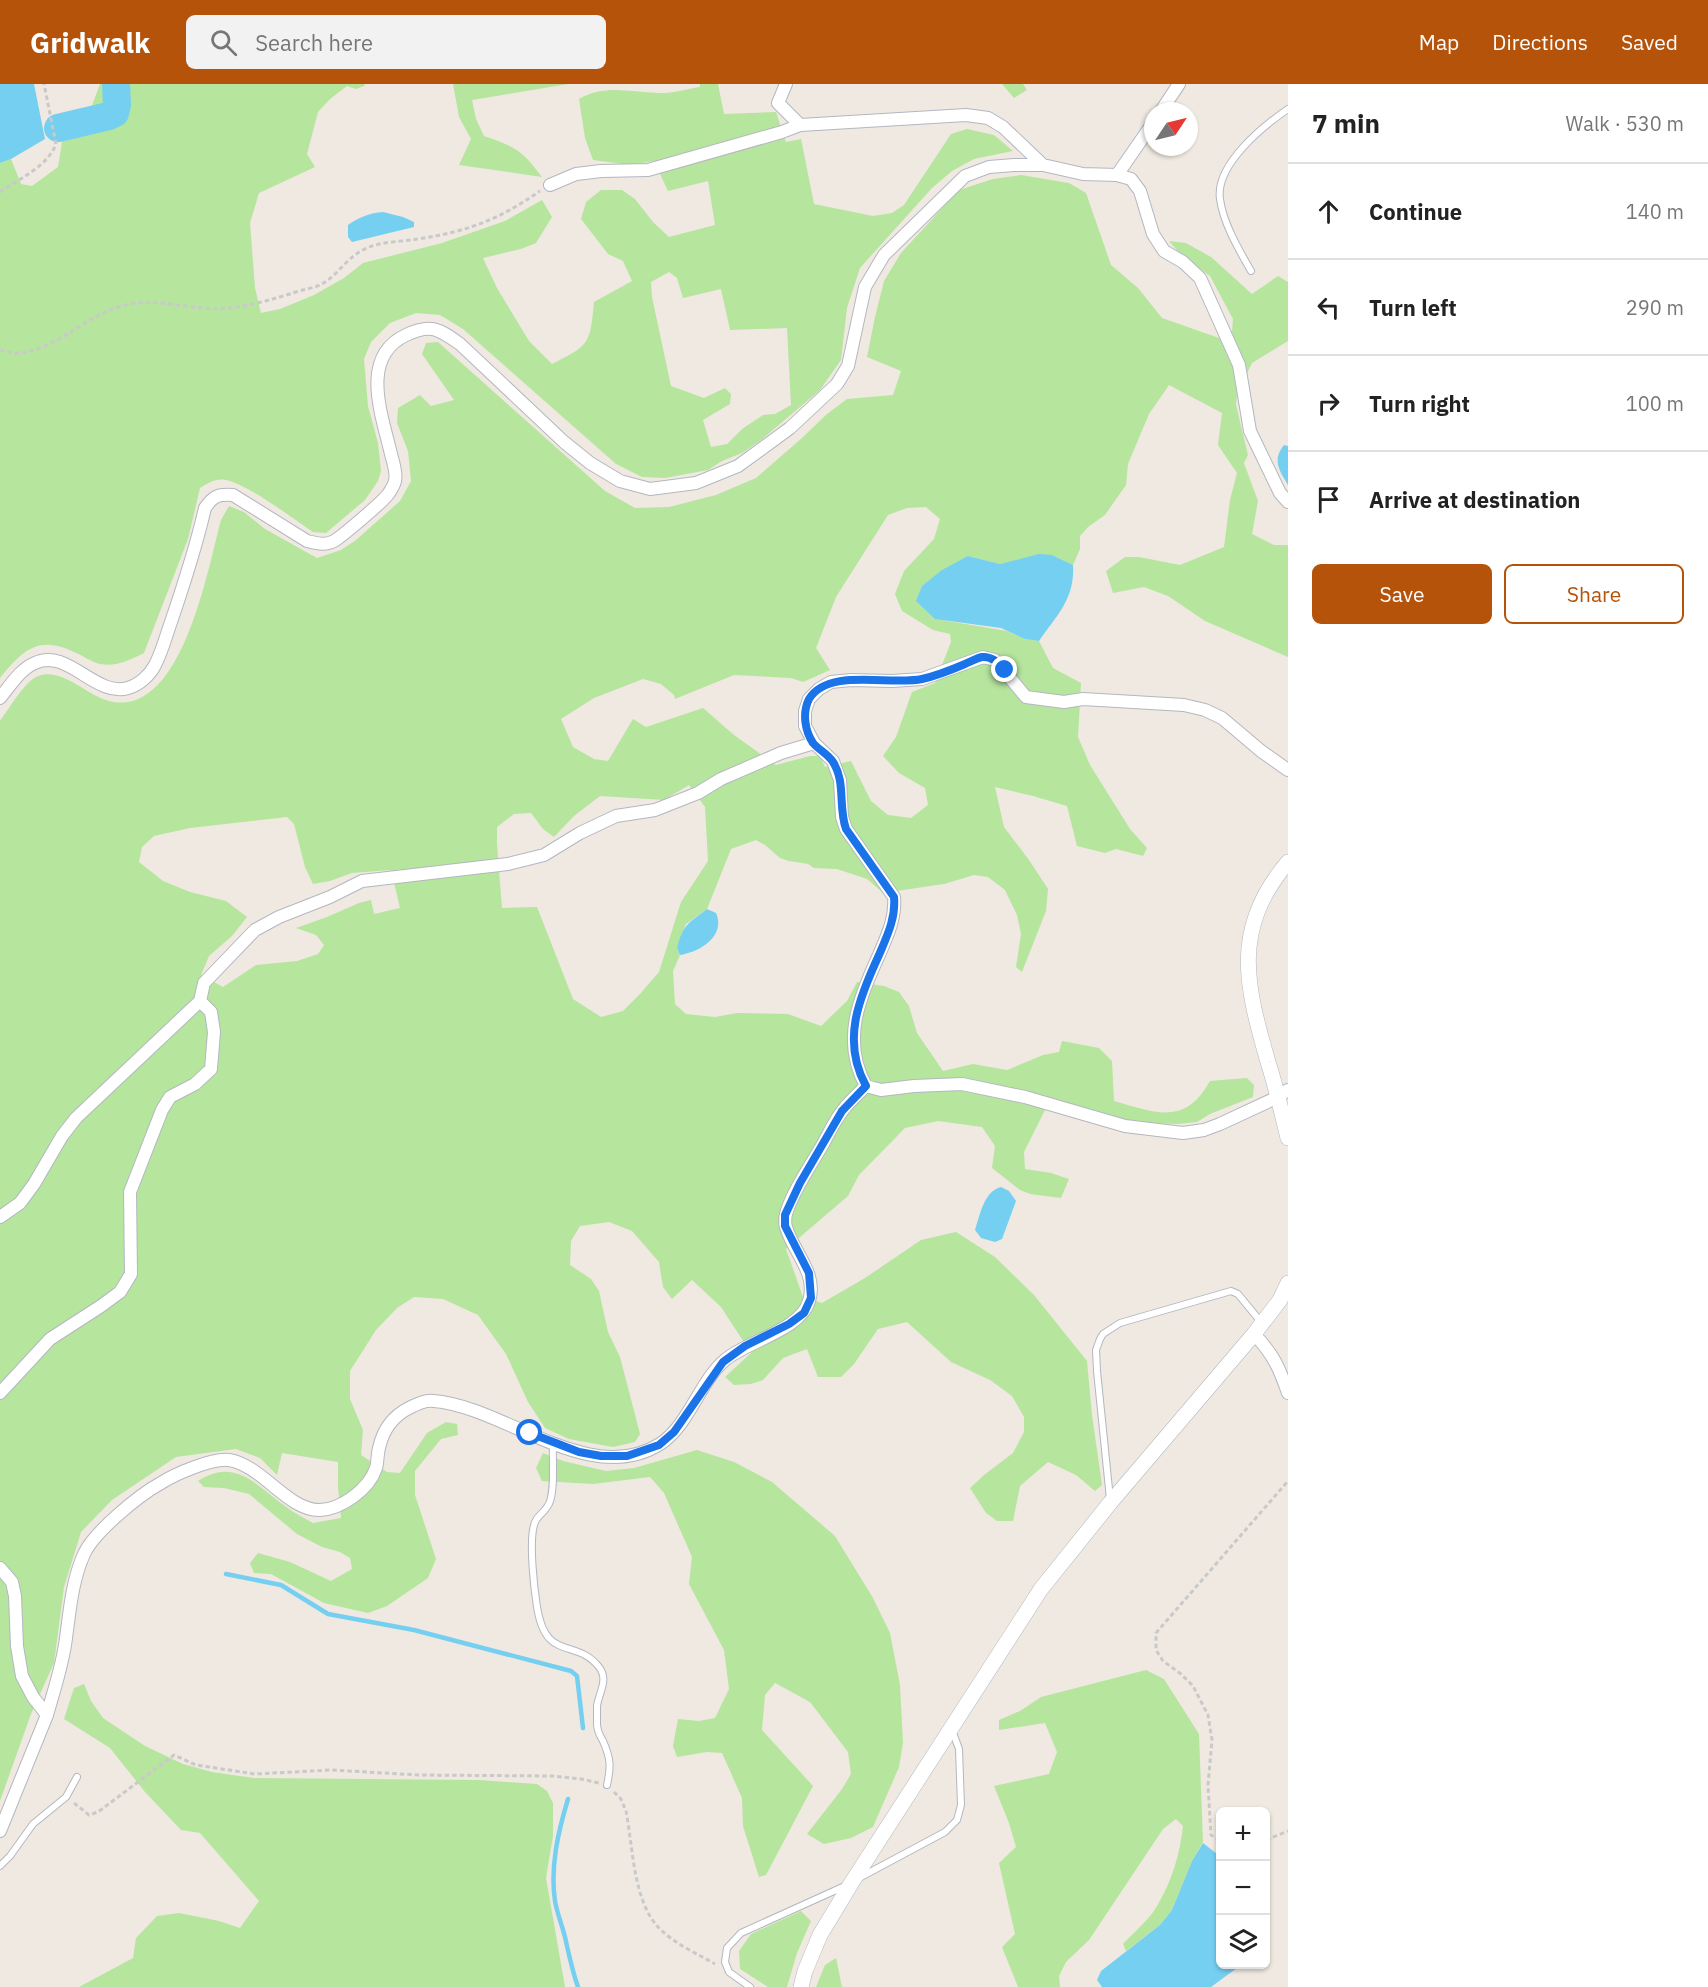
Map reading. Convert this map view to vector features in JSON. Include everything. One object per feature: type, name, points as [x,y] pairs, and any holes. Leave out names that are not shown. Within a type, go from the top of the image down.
[{"type":"street","points":[[786,84],[778,103],[800,125]]},
{"type":"street","points":[[1167,102],[1179,84]]},
{"type":"street","points":[[550,185],[576,174],[648,170],[800,125],[966,115],[988,118],[1003,127],[1043,165]]},
{"type":"street","points":[[1117,175],[1144,136]]},
{"type":"street","points":[[0,699],[19,675],[35,662],[46,660],[66,664],[100,685],[116,689],[128,688],[146,678],[155,665],[186,580],[205,508],[212,498],[220,494],[233,495],[307,541],[320,545],[334,541],[381,501],[389,493],[395,479],[380,403],[377,371],[383,356],[391,345],[421,328],[441,330],[460,344],[564,442],[590,463],[620,481],[650,489],[696,483],[738,466],[790,428],[837,384],[848,366],[865,287],[884,255],[965,176],[989,167],[1043,165],[1083,174],[1117,175],[1131,179],[1140,191],[1153,234],[1164,251],[1183,262],[1200,278],[1239,365],[1250,431],[1280,493],[1288,502]]},
{"type":"street","points":[[1283,1093],[1220,1124],[1204,1130],[1183,1133],[1125,1126],[1025,1097],[962,1084],[881,1090],[866,1086],[858,1072],[853,1040],[855,1015],[866,983],[889,933],[895,908],[894,897],[846,829],[842,817],[840,780],[833,761],[814,743],[806,726],[805,711],[810,699],[819,689],[831,682],[922,679],[983,657],[995,660],[1026,697],[1064,702],[1083,699],[1184,705],[1205,710],[1222,718],[1288,770]]},
{"type":"street","points":[[0,1217],[20,1203],[76,1118],[200,1001],[204,983],[255,930],[279,917],[330,897],[362,881],[508,864],[544,855],[580,833],[616,816],[655,810],[699,793],[721,779],[781,753],[814,743]]},
{"type":"street","points":[[1288,862],[1271,883],[1262,899],[1250,939],[1247,959],[1252,1005],[1283,1093],[1288,1138]]},
{"type":"street","points":[[0,1393],[50,1339],[120,1292],[131,1274],[130,1192],[162,1110],[170,1097],[195,1084],[211,1069],[214,1032],[211,1012],[200,1001]]},
{"type":"street","points":[[0,1832],[47,1715],[66,1640],[70,1598],[84,1552],[97,1536],[135,1501],[148,1490],[181,1471],[226,1460],[243,1464],[308,1509],[321,1510],[336,1507],[367,1484],[376,1469],[384,1431],[397,1415],[421,1402],[432,1400],[461,1407],[579,1452],[601,1456],[627,1456],[659,1445],[674,1432],[723,1362],[745,1346],[789,1324],[804,1313],[811,1298],[809,1273],[785,1226],[785,1215],[800,1183],[842,1111],[866,1086]]},
{"type":"street","points":[[801,1987],[820,1935],[1041,1589],[1110,1503],[1258,1328],[1280,1300],[1288,1283]]},
{"type":"street","points":[[1258,1328],[1279,1368],[1288,1393]]},
{"type":"street","points":[[0,1568],[12,1582],[15,1596],[17,1646],[22,1676],[33,1697],[47,1715]]},
{"type":"lane","points":[[1251,271],[1233,240],[1220,198],[1220,181],[1236,156],[1256,134],[1288,109]]},
{"type":"lane","points":[[1110,1503],[1096,1360],[1096,1350],[1103,1334],[1120,1323],[1231,1291],[1238,1294],[1258,1328]]},
{"type":"lane","points":[[553,1443],[551,1497],[547,1507],[534,1524],[532,1539],[537,1608],[544,1632],[554,1644],[589,1658],[602,1672],[604,1681],[597,1704],[597,1729],[608,1753],[611,1768],[607,1785]]},
{"type":"lane","points":[[750,1987],[729,1972],[725,1962],[727,1948],[741,1933],[852,1882],[945,1832],[957,1820],[961,1805],[959,1749],[951,1727]]},
{"type":"lane","points":[[0,1866],[33,1824],[66,1797],[77,1777]]},
{"type":"path","points":[[0,192],[44,163],[53,153],[56,144],[44,84]]},
{"type":"path","points":[[0,350],[17,354],[36,349],[57,340],[108,310],[130,304],[227,308],[268,301],[322,284],[363,249],[472,228],[511,211],[550,185]]},
{"type":"path","points":[[1216,1837],[1211,1834],[1208,1785],[1212,1740],[1208,1715],[1193,1686],[1163,1661],[1156,1650],[1156,1633],[1288,1481]]},
{"type":"path","points":[[66,1797],[89,1815],[98,1812],[174,1755],[196,1765],[255,1774],[331,1770],[419,1775],[553,1776],[607,1785],[621,1799],[626,1811],[639,1892],[649,1917],[660,1930],[729,1972]]},
{"type":"path","points":[[1270,1838],[1288,1831]]},
{"type":"green space","points":[[100,84],[365,84],[356,89],[347,86],[318,112],[307,154],[315,167],[259,193],[250,223],[255,288],[261,313],[280,309],[314,295],[344,278],[363,263],[442,243],[505,221],[542,200],[552,217],[536,243],[483,258],[497,288],[529,341],[552,364],[574,352],[586,342],[591,327],[594,302],[632,281],[623,261],[608,254],[581,219],[586,202],[601,190],[622,190],[635,199],[653,222],[669,237],[715,225],[708,181],[668,191],[654,161],[630,165],[593,160],[585,138],[579,99],[589,94],[608,90],[668,93],[700,87],[700,84],[718,84],[724,114],[776,112],[786,142],[801,139],[814,204],[873,216],[892,213],[904,205],[951,134],[967,129],[994,135],[1013,151],[974,159],[952,171],[932,188],[860,268],[847,308],[841,360],[820,390],[761,440],[742,453],[708,470],[665,478],[642,477],[616,464],[463,329],[440,315],[416,313],[390,323],[371,342],[364,359],[368,406],[378,443],[381,471],[378,481],[365,500],[326,533],[313,532],[246,488],[226,480],[215,480],[200,488],[188,539],[144,653],[123,662],[106,665],[61,647],[41,645],[24,653],[0,678],[0,163],[11,159],[21,184],[32,186],[58,167],[64,130],[85,124]],"holes":[[[669,272],[677,278],[683,298],[721,289],[730,330],[787,328],[791,405],[775,414],[763,415],[742,429],[727,444],[711,447],[703,420],[730,404],[731,394],[725,388],[704,398],[671,386],[652,297],[651,282]]]},
{"type":"green space","points":[[453,84],[568,84],[472,100],[476,119],[484,136],[518,150],[542,177],[459,165],[471,139],[459,117]]},
{"type":"green space","points":[[1002,84],[1023,84],[1027,90],[1014,98]]},
{"type":"green space","points":[[1021,175],[1069,183],[1086,193],[1111,265],[1138,288],[1162,318],[1219,338],[1232,331],[1233,319],[1210,276],[1181,255],[1169,241],[1186,243],[1211,257],[1252,294],[1278,276],[1288,282],[1288,341],[1252,363],[1237,394],[1236,405],[1248,455],[1244,463],[1258,501],[1252,534],[1274,545],[1288,545],[1288,657],[1205,621],[1168,596],[1144,587],[1113,593],[1106,571],[1125,557],[1139,557],[1180,565],[1224,547],[1230,500],[1237,473],[1218,445],[1222,413],[1169,385],[1149,414],[1128,464],[1126,485],[1105,515],[1080,536],[1080,549],[1073,565],[1052,555],[1000,564],[968,556],[936,619],[1007,631],[1025,639],[1039,641],[1053,668],[1081,683],[1078,737],[1090,765],[1130,829],[1147,848],[1143,856],[1116,849],[1105,853],[1077,846],[1067,806],[995,787],[1004,827],[1048,889],[1046,911],[1022,972],[1016,967],[1021,934],[1017,915],[1005,890],[988,877],[974,875],[944,884],[883,893],[867,879],[837,869],[814,868],[808,864],[780,858],[756,840],[731,849],[707,909],[686,924],[677,948],[680,955],[673,971],[675,1004],[686,1014],[715,1017],[737,1013],[788,1014],[821,1026],[847,1001],[857,982],[884,986],[899,992],[909,1006],[917,1033],[943,1071],[973,1064],[1007,1070],[1043,1055],[1059,1052],[1062,1041],[1099,1048],[1112,1061],[1114,1101],[1156,1112],[1180,1110],[1190,1105],[1210,1081],[1247,1078],[1254,1085],[1253,1097],[1210,1114],[1197,1122],[1178,1124],[1135,1123],[1050,1100],[1024,1152],[1025,1169],[1051,1173],[1069,1179],[1061,1198],[1030,1194],[1020,1190],[992,1168],[995,1146],[982,1127],[938,1121],[905,1128],[859,1175],[848,1196],[786,1249],[803,1297],[822,1303],[865,1278],[921,1240],[956,1232],[995,1257],[1034,1295],[1087,1361],[1102,1485],[1095,1491],[1076,1475],[1048,1462],[1020,1486],[1013,1521],[997,1521],[986,1513],[970,1488],[1013,1453],[1024,1432],[1024,1417],[1012,1396],[990,1380],[951,1362],[907,1322],[878,1329],[854,1364],[841,1377],[818,1377],[807,1349],[783,1358],[763,1380],[751,1384],[734,1385],[725,1377],[751,1353],[721,1307],[692,1280],[672,1299],[663,1287],[659,1262],[632,1231],[609,1222],[580,1226],[571,1241],[570,1265],[591,1279],[599,1291],[608,1332],[620,1357],[640,1434],[635,1442],[613,1447],[569,1439],[545,1428],[528,1402],[506,1354],[478,1315],[443,1299],[414,1297],[397,1308],[376,1330],[350,1371],[350,1399],[363,1430],[361,1455],[387,1472],[400,1473],[427,1433],[446,1422],[457,1424],[458,1435],[441,1439],[415,1471],[415,1495],[436,1559],[428,1578],[387,1606],[368,1613],[324,1603],[271,1574],[254,1573],[250,1563],[258,1553],[290,1562],[331,1581],[352,1569],[350,1558],[297,1534],[249,1494],[224,1488],[204,1487],[198,1481],[211,1474],[234,1473],[254,1483],[288,1509],[313,1523],[341,1518],[338,1462],[282,1453],[277,1475],[260,1458],[236,1449],[176,1457],[112,1500],[81,1532],[64,1587],[54,1663],[31,1714],[0,1801],[0,721],[22,690],[33,679],[47,674],[65,678],[109,701],[134,701],[155,687],[173,664],[188,635],[221,520],[229,506],[244,512],[265,529],[317,558],[341,550],[356,540],[400,501],[411,481],[408,451],[397,423],[398,408],[420,395],[431,406],[454,400],[422,354],[426,343],[438,342],[605,491],[635,508],[669,507],[716,495],[756,478],[847,399],[893,395],[901,371],[867,357],[884,281],[901,253],[959,190],[993,179]],"holes":[[[926,507],[940,519],[934,539],[904,571],[895,594],[902,611],[933,630],[950,634],[951,642],[935,683],[912,692],[896,737],[883,756],[899,773],[925,788],[928,805],[911,818],[888,815],[871,801],[851,761],[825,767],[820,756],[810,756],[776,765],[734,735],[703,708],[646,727],[633,719],[608,761],[594,759],[573,747],[561,719],[594,698],[643,679],[661,684],[674,695],[675,699],[734,675],[791,678],[803,682],[830,670],[816,648],[836,597],[888,515],[907,508]],[[689,785],[705,807],[708,861],[681,902],[659,972],[623,1011],[601,1017],[573,999],[537,907],[502,908],[497,827],[514,814],[531,813],[543,829],[554,837],[574,816],[600,796],[664,800]],[[287,817],[294,824],[305,867],[313,884],[352,873],[391,870],[400,908],[374,914],[371,900],[296,928],[316,935],[324,945],[318,954],[297,961],[256,965],[223,987],[201,975],[209,956],[232,936],[247,917],[226,901],[190,892],[163,881],[139,862],[142,847],[154,836],[190,828]]]},
{"type":"green space","points":[[697,1450],[734,1462],[772,1482],[835,1536],[873,1598],[890,1633],[900,1685],[903,1743],[899,1767],[873,1827],[851,1838],[824,1844],[807,1834],[851,1774],[848,1752],[810,1702],[775,1683],[765,1695],[762,1730],[813,1786],[766,1875],[759,1877],[743,1826],[742,1798],[722,1753],[707,1752],[677,1757],[673,1746],[678,1719],[699,1721],[715,1718],[729,1689],[724,1650],[689,1584],[692,1557],[664,1493],[650,1477],[593,1484],[542,1481],[536,1468],[543,1453],[563,1461],[606,1471],[634,1468]]},
{"type":"green space","points":[[1146,1670],[1164,1679],[1199,1734],[1203,1842],[1192,1861],[1172,1910],[1160,1925],[1126,1951],[1123,1944],[1154,1911],[1171,1877],[1180,1847],[1183,1826],[1176,1819],[1163,1829],[1089,1940],[1066,1962],[1059,1976],[1060,1987],[1018,1987],[1002,1947],[1015,1934],[999,1863],[1016,1847],[994,1786],[1049,1774],[1057,1752],[1045,1723],[999,1730],[999,1720],[1020,1711],[1041,1697]]},
{"type":"green space","points":[[84,1684],[91,1701],[103,1718],[145,1746],[183,1764],[212,1772],[254,1778],[479,1780],[537,1784],[547,1791],[553,1803],[553,1836],[546,1878],[565,1987],[79,1987],[133,1958],[136,1938],[157,1916],[179,1913],[240,1928],[259,1901],[200,1833],[181,1830],[145,1792],[110,1748],[64,1719],[74,1688]]},
{"type":"green space","points":[[801,1911],[811,1921],[797,1953],[787,1987],[768,1987],[740,1969],[739,1951],[751,1934]]},
{"type":"green space","points":[[836,1958],[842,1987],[816,1987],[825,1965]]},
{"type":"water","points":[[0,84],[34,84],[45,139],[0,163]]},
{"type":"water","points":[[383,212],[414,222],[414,227],[352,242],[348,237],[348,225],[365,216]]},
{"type":"water","points":[[1284,445],[1288,446],[1288,485],[1278,465],[1278,455]]},
{"type":"water","points":[[1039,554],[1052,555],[1073,565],[1073,577],[1064,606],[1039,641],[1025,639],[1001,628],[935,619],[916,601],[922,586],[942,570],[968,556],[1000,564]]},
{"type":"water","points":[[707,909],[716,913],[718,921],[714,936],[703,946],[680,955],[677,948],[684,929]]},
{"type":"water","points":[[1001,1187],[1009,1191],[1016,1201],[1002,1239],[995,1242],[981,1238],[975,1230],[990,1193]]},
{"type":"water","points":[[1203,1843],[1216,1853],[1216,1969],[1236,1969],[1211,1987],[1102,1987],[1097,1980],[1101,1971],[1160,1925],[1172,1910],[1192,1861]]},
{"type":"waterway","points":[[58,128],[115,113],[116,84]]},
{"type":"waterway","points":[[226,1574],[281,1585],[328,1614],[414,1630],[571,1671],[577,1676],[583,1728]]},
{"type":"waterway","points":[[568,1799],[556,1850],[554,1888],[557,1910],[578,1987]]},
{"type":"route","points":[[530,1433],[579,1452],[601,1456],[627,1456],[659,1445],[674,1432],[723,1362],[745,1346],[768,1336],[804,1313],[811,1298],[809,1273],[785,1226],[785,1215],[800,1183],[842,1111],[866,1086],[858,1072],[853,1040],[855,1015],[866,983],[889,933],[895,908],[894,897],[846,829],[842,817],[840,780],[833,761],[814,743],[806,726],[805,711],[810,699],[819,689],[831,682],[922,679],[983,657],[995,660],[1005,670]]}]
